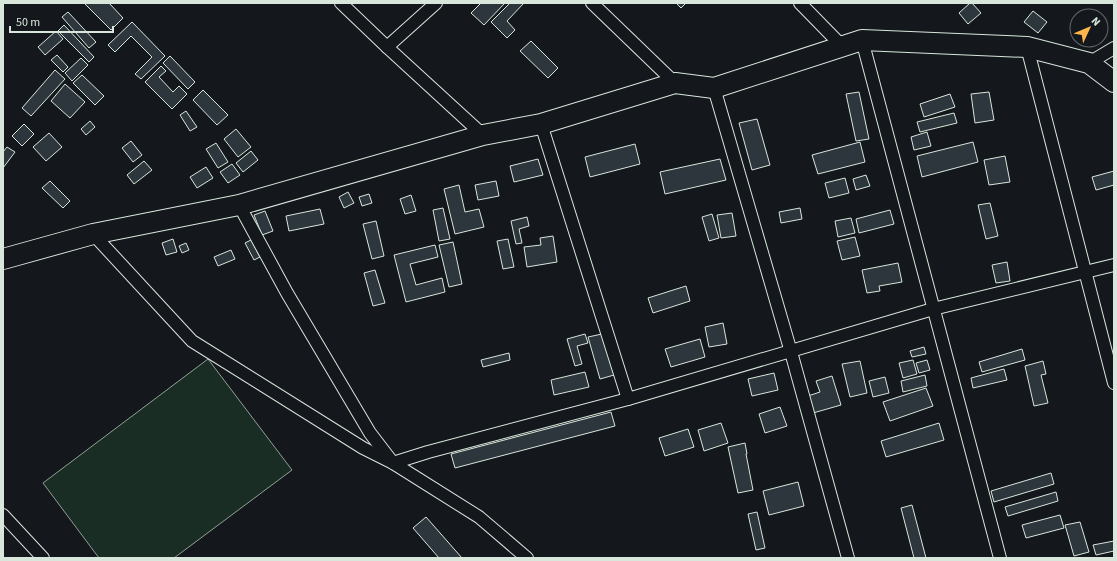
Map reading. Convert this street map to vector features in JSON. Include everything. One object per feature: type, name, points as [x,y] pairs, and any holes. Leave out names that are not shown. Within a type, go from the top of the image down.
[{"type":"main road","points":[[3,259],[93,234],[239,205],[483,135],[541,124],[675,83],[714,88],[862,40],[1027,47],[1089,63],[1114,82]]},
{"type":"street","points":[[341,3],[483,135]]},
{"type":"street","points":[[387,47],[436,3]]},
{"type":"street","points":[[592,3],[675,83]]},
{"type":"street","points":[[800,3],[842,46]]},
{"type":"street","points":[[862,40],[1000,558]]},
{"type":"street","points":[[1027,47],[1114,383]]},
{"type":"street","points":[[1089,63],[1114,48]]},
{"type":"street","points":[[714,88],[791,352],[848,558]]},
{"type":"street","points":[[541,124],[628,399]]},
{"type":"street","points":[[239,205],[287,292],[370,433],[393,463]]},
{"type":"street","points":[[93,234],[192,340],[363,448],[393,463],[479,517],[527,558]]},
{"type":"street","points":[[393,463],[428,452],[628,399],[933,309],[1114,265]]},
{"type":"street","points":[[3,515],[43,558]]},
{"type":"green space","points":[[208,359],[292,470],[174,558],[99,558],[43,483]]},
{"type":"building","points":[[84,3],[109,3],[123,18],[111,30]]},
{"type":"building","points":[[481,3],[505,3],[484,25],[471,13]]},
{"type":"building","points":[[510,3],[524,3],[507,21],[515,30],[507,38],[491,22]]},
{"type":"building","points":[[676,3],[686,3],[681,8]]},
{"type":"building","points":[[970,3],[972,3],[981,13],[968,24],[959,13]]},
{"type":"building","points":[[1033,11],[1047,22],[1038,33],[1024,22]]},
{"type":"building","points":[[68,12],[96,42],[89,48],[62,17]]},
{"type":"building","points":[[132,22],[165,56],[141,79],[135,74],[152,57],[131,36],[115,52],[108,45]]},
{"type":"building","points":[[64,25],[94,57],[89,62],[58,31]]},
{"type":"building","points":[[56,31],[63,39],[45,55],[38,47]]},
{"type":"building","points":[[531,41],[558,68],[548,78],[520,51]]},
{"type":"building","points":[[57,55],[68,67],[63,72],[51,60]]},
{"type":"building","points":[[170,56],[195,82],[188,89],[163,63]]},
{"type":"building","points":[[81,58],[88,65],[72,81],[65,73]]},
{"type":"building","points":[[161,66],[166,71],[159,77],[173,92],[179,86],[187,94],[172,109],[145,82]]},
{"type":"building","points":[[55,70],[65,79],[31,116],[22,108]]},
{"type":"building","points":[[82,75],[104,96],[95,105],[73,83]]},
{"type":"building","points":[[65,84],[85,102],[70,118],[51,101]]},
{"type":"building","points":[[203,90],[228,115],[217,125],[193,100]]},
{"type":"building","points":[[859,92],[869,139],[856,141],[846,94]]},
{"type":"building","points":[[989,92],[994,120],[975,123],[971,94]]},
{"type":"building","points":[[950,94],[955,107],[924,117],[920,104]]},
{"type":"building","points":[[186,111],[197,127],[190,131],[180,115]]},
{"type":"building","points":[[954,113],[957,123],[920,132],[917,122]]},
{"type":"building","points":[[757,119],[770,165],[752,170],[739,123]]},
{"type":"building","points":[[90,121],[95,127],[86,135],[81,129]]},
{"type":"building","points":[[24,124],[34,134],[22,146],[12,136]]},
{"type":"building","points":[[236,129],[251,147],[238,157],[224,139]]},
{"type":"building","points":[[927,132],[931,146],[914,150],[911,137]]},
{"type":"building","points":[[49,133],[62,147],[46,161],[33,147]]},
{"type":"building","points":[[131,141],[142,155],[133,162],[122,148]]},
{"type":"building","points":[[860,142],[865,162],[818,174],[812,155]]},
{"type":"building","points":[[973,142],[978,162],[922,177],[917,156]]},
{"type":"building","points":[[216,143],[228,162],[218,168],[206,149]]},
{"type":"building","points":[[635,144],[640,164],[590,177],[585,157]]},
{"type":"building","points":[[7,147],[15,152],[3,168],[3,152]]},
{"type":"building","points":[[251,151],[258,160],[243,172],[236,163]]},
{"type":"building","points":[[1005,156],[1010,182],[989,185],[984,160]]},
{"type":"building","points":[[538,159],[543,175],[514,182],[510,166]]},
{"type":"building","points":[[720,159],[726,180],[665,194],[660,172]]},
{"type":"building","points":[[144,161],[152,170],[134,184],[127,175]]},
{"type":"building","points":[[232,164],[240,175],[228,183],[220,172]]},
{"type":"building","points":[[206,167],[213,178],[197,188],[190,177]]},
{"type":"building","points":[[1114,171],[1114,185],[1096,190],[1092,177]]},
{"type":"building","points":[[866,175],[870,186],[856,190],[853,179]]},
{"type":"building","points":[[845,178],[849,193],[829,198],[825,183]]},
{"type":"building","points":[[50,181],[70,201],[63,208],[42,188]]},
{"type":"building","points":[[496,181],[499,196],[478,200],[475,185]]},
{"type":"building","points":[[459,185],[465,212],[479,209],[484,227],[455,234],[444,189]]},
{"type":"building","points":[[348,192],[354,203],[344,208],[339,197]]},
{"type":"building","points":[[369,194],[372,203],[362,206],[359,197]]},
{"type":"building","points":[[411,195],[416,211],[405,214],[400,199]]},
{"type":"building","points":[[990,203],[998,236],[986,239],[978,205]]},
{"type":"building","points":[[443,208],[450,239],[439,241],[433,210]]},
{"type":"building","points":[[800,208],[802,219],[781,223],[779,212]]},
{"type":"building","points":[[320,209],[324,224],[289,231],[286,216]]},
{"type":"building","points":[[890,210],[894,224],[859,233],[856,219]]},
{"type":"building","points":[[265,211],[273,231],[262,235],[254,215]]},
{"type":"building","points":[[732,213],[736,236],[721,238],[717,215]]},
{"type":"building","points":[[712,214],[719,238],[709,241],[702,217]]},
{"type":"building","points":[[527,217],[529,226],[519,229],[522,243],[516,244],[511,221]]},
{"type":"building","points":[[851,218],[855,233],[838,237],[835,221]]},
{"type":"building","points":[[376,221],[384,256],[372,259],[363,224]]},
{"type":"building","points":[[553,236],[557,262],[527,267],[524,247],[541,245],[540,238]]},
{"type":"building","points":[[855,237],[860,256],[842,260],[837,241]]},
{"type":"building","points":[[173,239],[177,252],[166,255],[162,243]]},
{"type":"building","points":[[508,239],[514,267],[503,269],[497,241]]},
{"type":"building","points":[[251,240],[260,257],[254,260],[245,243]]},
{"type":"building","points":[[453,242],[462,284],[449,287],[439,245]]},
{"type":"building","points":[[186,243],[189,250],[182,253],[179,246]]},
{"type":"building","points":[[435,245],[438,257],[410,264],[416,285],[442,278],[445,292],[406,302],[394,255]]},
{"type":"building","points":[[231,250],[235,259],[218,266],[214,257]]},
{"type":"building","points":[[1007,262],[1010,281],[996,283],[992,265]]},
{"type":"building","points":[[898,263],[902,282],[879,286],[880,291],[867,293],[862,270]]},
{"type":"building","points":[[375,270],[385,303],[373,306],[364,273]]},
{"type":"building","points":[[686,286],[690,301],[653,313],[648,298]]},
{"type":"building","points":[[723,323],[727,344],[709,347],[705,327]]},
{"type":"building","points":[[585,334],[588,343],[577,346],[582,364],[575,366],[567,339]]},
{"type":"building","points":[[602,334],[614,375],[600,379],[588,337]]},
{"type":"building","points":[[700,339],[705,357],[671,367],[665,349]]},
{"type":"building","points":[[924,347],[926,354],[912,357],[910,351]]},
{"type":"building","points":[[1022,349],[1025,360],[982,372],[979,362]]},
{"type":"building","points":[[509,353],[510,360],[483,367],[481,360]]},
{"type":"building","points":[[913,360],[917,374],[903,378],[899,363]]},
{"type":"building","points":[[927,360],[930,370],[919,373],[916,363]]},
{"type":"building","points":[[860,361],[867,393],[850,397],[842,364]]},
{"type":"building","points":[[1043,361],[1046,374],[1041,375],[1048,403],[1034,406],[1025,366]]},
{"type":"building","points":[[1004,369],[1007,380],[973,388],[971,378]]},
{"type":"building","points":[[585,372],[589,387],[554,395],[551,380]]},
{"type":"building","points":[[774,373],[778,390],[752,396],[748,379]]},
{"type":"building","points":[[925,375],[927,386],[903,392],[901,381]]},
{"type":"building","points":[[832,376],[841,405],[813,413],[808,396],[820,392],[816,381]]},
{"type":"building","points":[[885,377],[889,393],[873,397],[869,381]]},
{"type":"building","points":[[926,388],[933,406],[890,421],[883,402]]},
{"type":"building","points":[[780,407],[787,426],[765,433],[759,414]]},
{"type":"building","points":[[611,412],[615,426],[455,468],[451,454]]},
{"type":"building","points":[[721,423],[728,443],[704,451],[698,430]]},
{"type":"building","points":[[939,423],[944,440],[886,457],[881,441]]},
{"type":"building","points":[[688,429],[694,447],[665,456],[659,438]]},
{"type":"building","points":[[745,443],[753,490],[738,493],[728,447]]},
{"type":"building","points":[[1051,473],[1054,484],[994,502],[991,491]]},
{"type":"building","points":[[798,482],[804,506],[769,515],[763,491]]},
{"type":"building","points":[[1056,492],[1058,501],[1008,516],[1005,507]]},
{"type":"building","points":[[912,505],[926,558],[914,558],[901,508]]},
{"type":"building","points":[[757,512],[765,548],[756,550],[748,514]]},
{"type":"building","points":[[1060,515],[1064,528],[1026,538],[1022,525]]},
{"type":"building","points":[[426,517],[462,558],[439,558],[413,528]]},
{"type":"building","points":[[1080,522],[1089,552],[1074,556],[1065,525]]},
{"type":"building","points":[[1114,541],[1114,551],[1096,555],[1093,545]]}]
